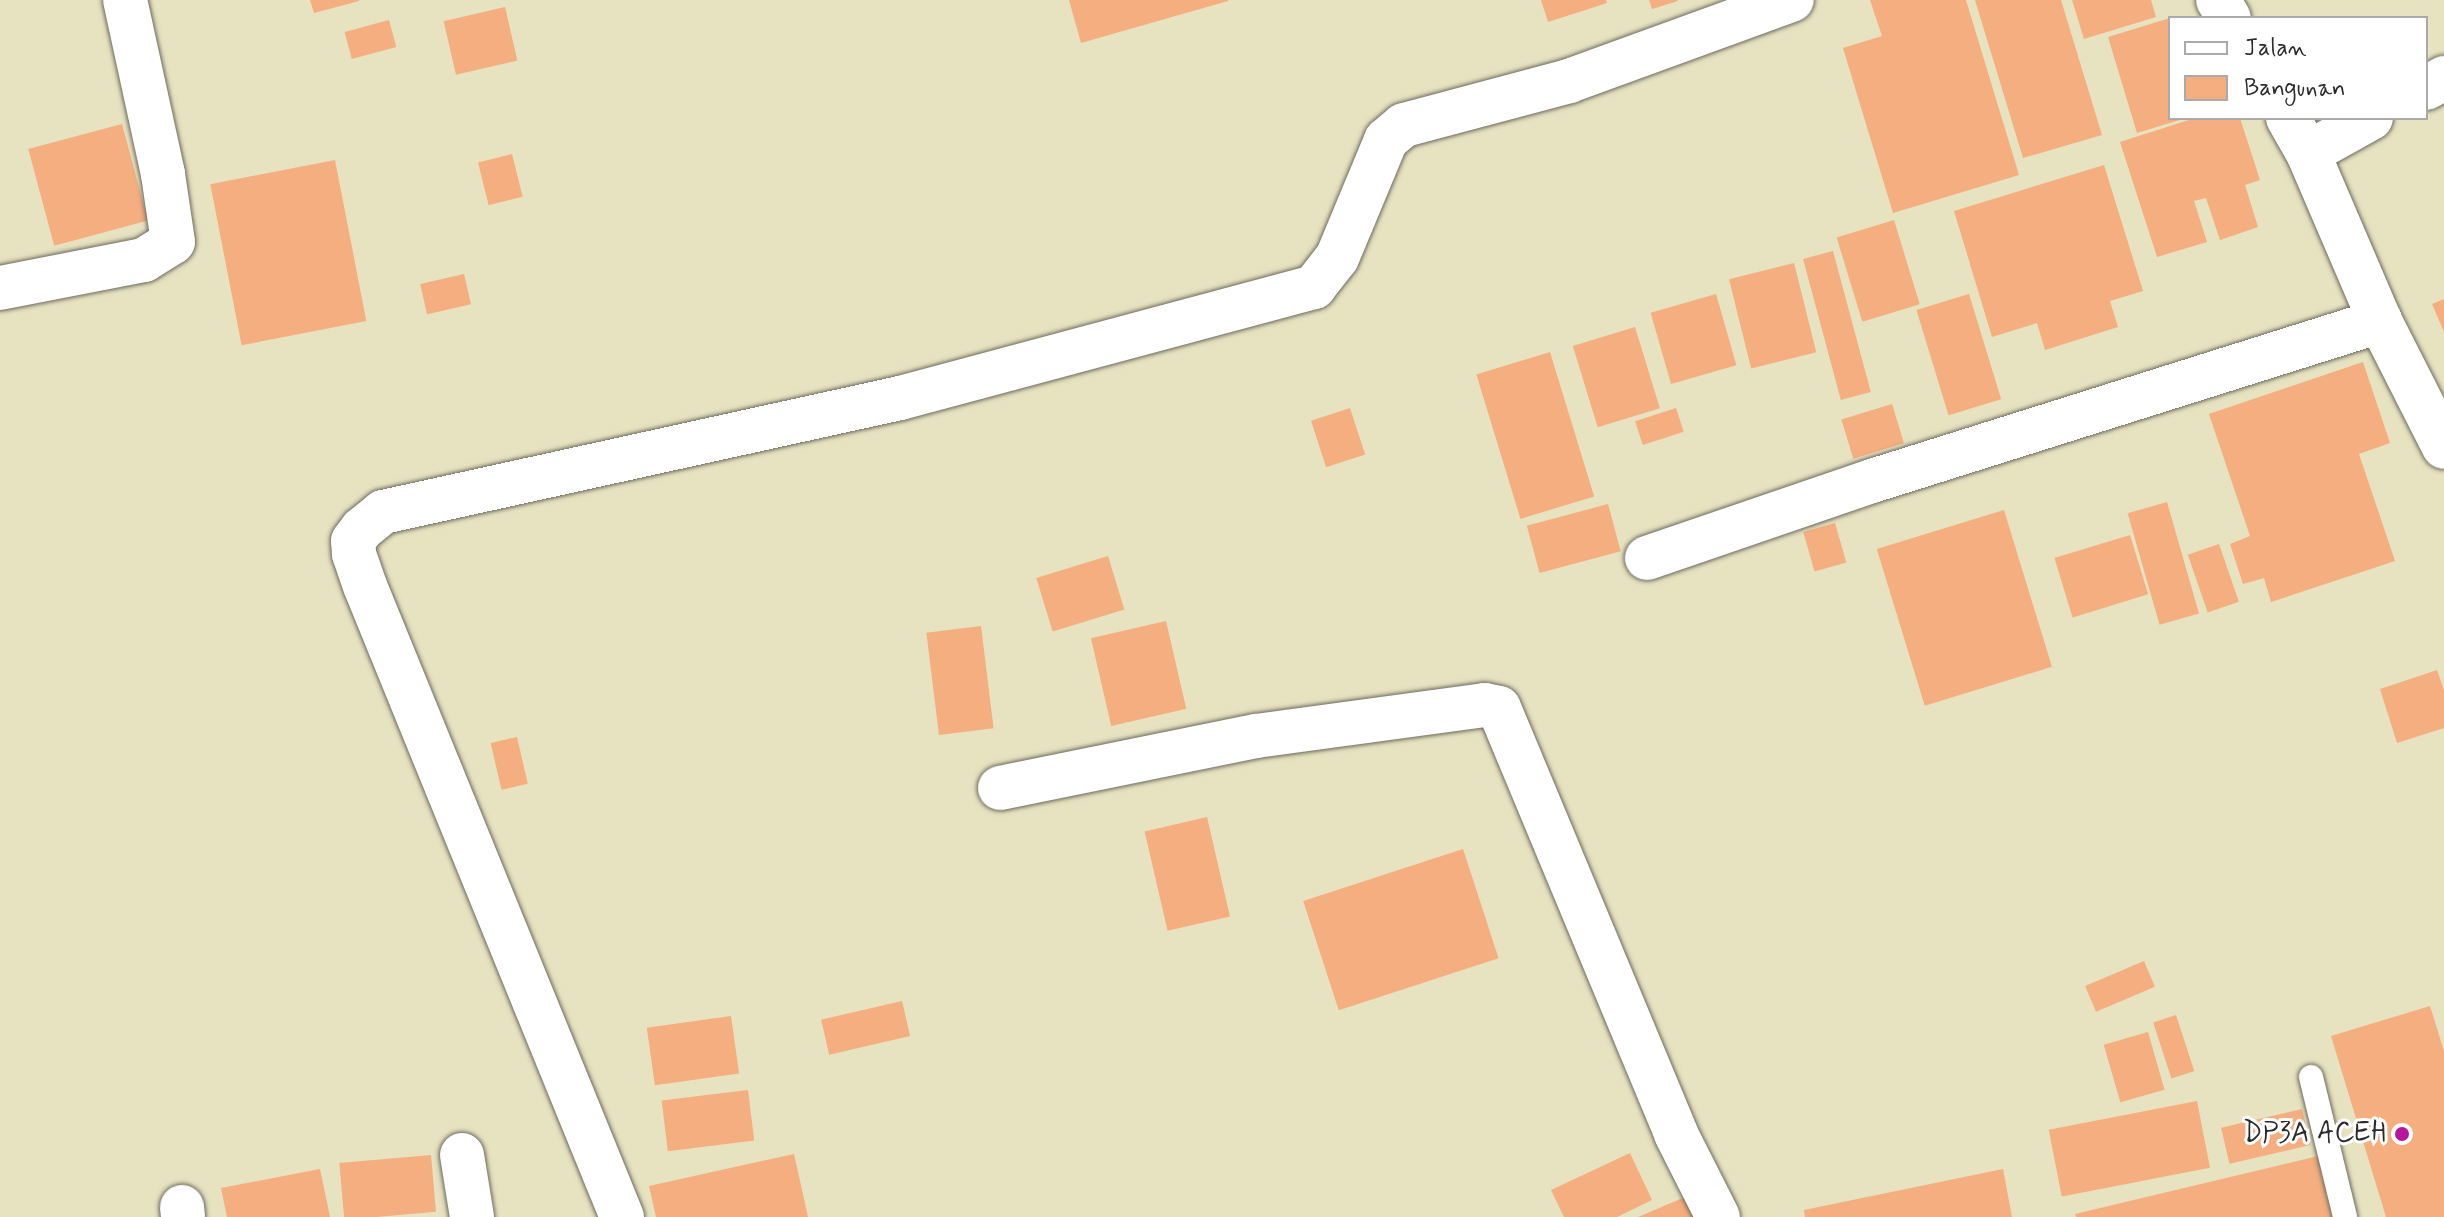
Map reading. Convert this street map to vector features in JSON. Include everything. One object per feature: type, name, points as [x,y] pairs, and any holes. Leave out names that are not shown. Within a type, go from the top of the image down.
[{"type":"street","points":[[0,288],[144,260],[173,242],[163,174],[125,0]]},
{"type":"street","points":[[622,1217],[365,586],[353,541],[362,529],[383,512],[900,398],[1314,287],[1337,258],[1386,140],[1404,125],[1569,81],[1792,0]]},
{"type":"street","points":[[2363,120],[2298,136],[2380,321],[2444,447]]},
{"type":"street","points":[[1647,558],[1872,481],[2380,321]]},
{"type":"street","points":[[1000,788],[1256,736],[1485,705],[1499,708],[1676,1134],[1718,1217]]},
{"type":"street","points":[[462,1155],[472,1217]]},
{"type":"lane","points":[[2311,1077],[2345,1217]]},
{"type":"building","points":[[310,0],[359,0],[359,1],[314,13]]},
{"type":"building","points":[[1069,0],[1228,0],[1228,1],[1081,43]]},
{"type":"building","points":[[1541,0],[1606,0],[1607,3],[1548,22]]},
{"type":"building","points":[[1649,0],[1677,0],[1678,1],[1652,9]]},
{"type":"building","points":[[1870,0],[1966,0],[2019,175],[1893,213],[1843,48],[1882,36]]},
{"type":"building","points":[[1975,0],[2061,0],[2102,135],[2023,158]]},
{"type":"building","points":[[2072,0],[2151,0],[2156,17],[2084,39]]},
{"type":"building","points":[[505,7],[517,61],[456,75],[444,21]]},
{"type":"building","points":[[2168,19],[2168,120],[2180,120],[2137,133],[2108,37]]},
{"type":"building","points":[[389,20],[396,47],[352,59],[345,32]]},
{"type":"building","points":[[2189,120],[2241,120],[2260,180],[2245,185],[2258,227],[2220,240],[2206,198],[2194,201],[2207,242],[2157,257],[2120,142]]},
{"type":"building","points":[[122,124],[148,221],[54,246],[28,149]]},
{"type":"building","points":[[512,154],[523,197],[489,205],[478,162]]},
{"type":"building","points":[[335,160],[366,321],[242,345],[210,184]]},
{"type":"building","points":[[2104,165],[2143,291],[2110,301],[2118,327],[2045,350],[2037,323],[1992,337],[1954,211]]},
{"type":"building","points":[[1894,220],[1920,304],[1862,322],[1837,238]]},
{"type":"building","points":[[1833,251],[1871,392],[1841,400],[1803,259]]},
{"type":"building","points":[[1794,263],[1816,352],[1751,368],[1729,279]]},
{"type":"building","points":[[464,274],[471,304],[427,314],[420,284]]},
{"type":"building","points":[[1716,294],[1736,365],[1671,384],[1651,313]]},
{"type":"building","points":[[1969,294],[2001,399],[1949,415],[1916,310]]},
{"type":"building","points":[[2444,299],[2444,332],[2432,304]]},
{"type":"building","points":[[1635,327],[1660,408],[1598,427],[1573,346]]},
{"type":"building","points":[[1550,352],[1594,496],[1521,519],[1476,375]]},
{"type":"building","points":[[2363,362],[2390,443],[2359,454],[2395,561],[2271,602],[2264,578],[2243,584],[2230,544],[2250,536],[2209,414]]},
{"type":"building","points":[[1892,404],[1904,443],[1853,459],[1841,419]]},
{"type":"building","points":[[1350,408],[1365,455],[1326,467],[1311,421]]},
{"type":"building","points":[[1676,408],[1684,432],[1643,445],[1635,421]]},
{"type":"building","points":[[2167,502],[2199,614],[2160,625],[2128,513]]},
{"type":"building","points":[[1608,504],[1621,551],[1540,573],[1527,526]]},
{"type":"building","points":[[2004,510],[2052,667],[1925,706],[1877,549]]},
{"type":"building","points":[[1835,523],[1846,562],[1815,572],[1803,532]]},
{"type":"building","points":[[2130,535],[2148,594],[2073,617],[2054,558]]},
{"type":"building","points":[[2219,544],[2239,602],[2208,612],[2188,555]]},
{"type":"building","points":[[1108,556],[1124,610],[1053,631],[1036,578]]},
{"type":"building","points":[[1166,621],[1186,709],[1111,726],[1091,638]]},
{"type":"building","points":[[981,626],[994,728],[939,735],[926,633]]},
{"type":"building","points":[[2437,670],[2444,690],[2444,728],[2397,743],[2380,689]]},
{"type":"building","points":[[517,737],[528,784],[501,790],[491,743]]},
{"type":"building","points":[[1207,817],[1230,916],[1168,931],[1145,831]]},
{"type":"building","points":[[1463,849],[1499,958],[1339,1010],[1303,901]]},
{"type":"building","points":[[2144,961],[2155,987],[2096,1012],[2085,986]]},
{"type":"building","points":[[902,1001],[910,1036],[829,1055],[821,1020]]},
{"type":"building","name":"DP3A ACEH","points":[[2430,1006],[2444,1051],[2444,1217],[2386,1217],[2331,1036]]},
{"type":"building","points":[[2176,1015],[2194,1071],[2171,1079],[2153,1022]]},
{"type":"building","points":[[731,1016],[739,1073],[655,1085],[647,1028]]},
{"type":"building","points":[[2148,1032],[2165,1090],[2120,1102],[2104,1045]]},
{"type":"building","points":[[748,1090],[754,1141],[668,1151],[662,1101]]},
{"type":"building","points":[[2197,1101],[2210,1168],[2062,1197],[2049,1130]]},
{"type":"building","points":[[2302,1109],[2310,1145],[2229,1164],[2221,1128]]},
{"type":"building","points":[[1630,1153],[1652,1200],[1617,1217],[1564,1217],[1551,1190]]},
{"type":"building","points":[[794,1154],[808,1217],[656,1217],[649,1186]]},
{"type":"building","points":[[431,1155],[436,1212],[344,1217],[339,1163]]},
{"type":"building","points":[[2318,1156],[2332,1217],[2076,1217],[2075,1214]]},
{"type":"building","points":[[320,1169],[330,1217],[227,1217],[221,1188]]},
{"type":"building","points":[[2003,1169],[2012,1217],[1805,1217],[1804,1210]]},
{"type":"building","points":[[1697,1192],[1707,1217],[1638,1217]]},
{"type":"place","name":"DP3A ACEH","points":[[2402,1134]]}]
